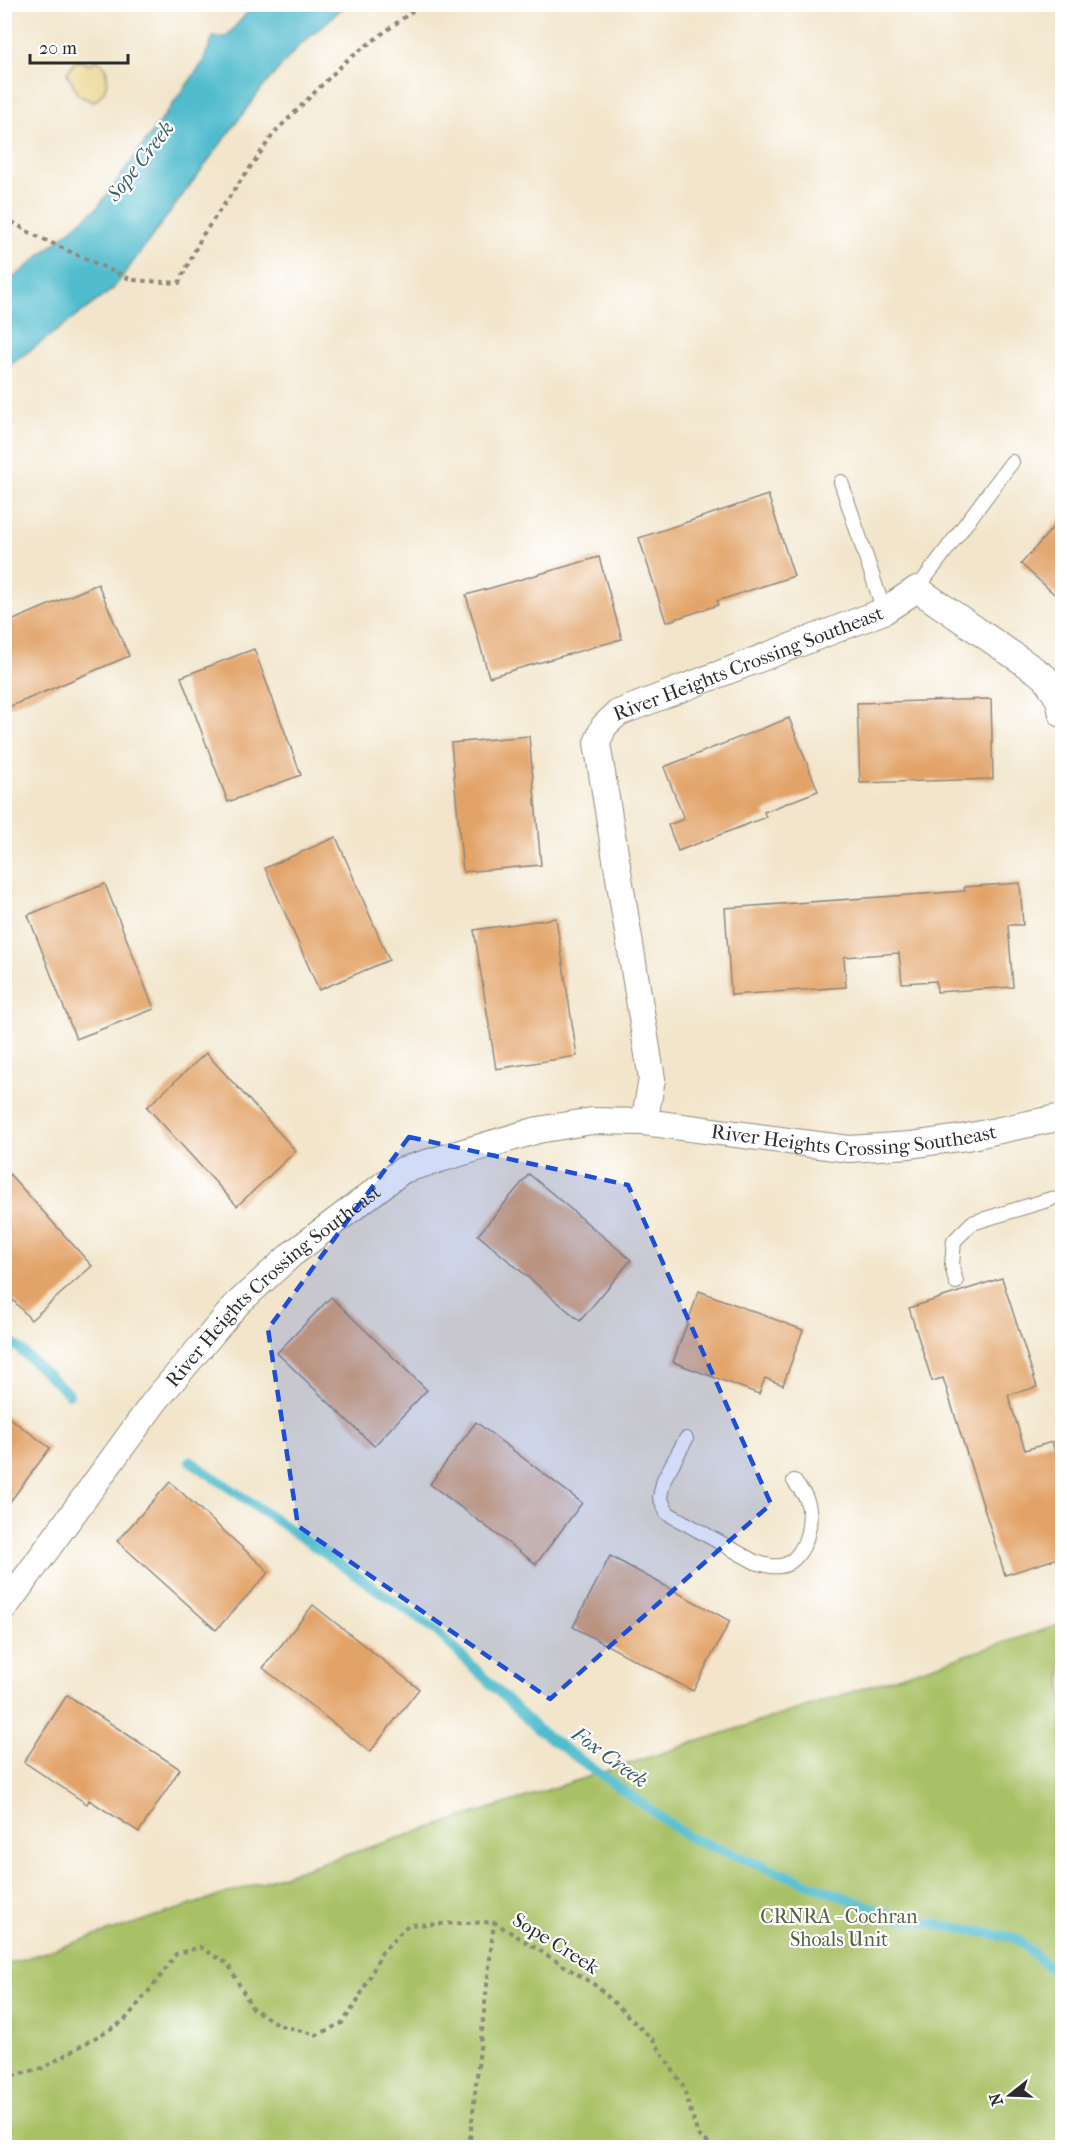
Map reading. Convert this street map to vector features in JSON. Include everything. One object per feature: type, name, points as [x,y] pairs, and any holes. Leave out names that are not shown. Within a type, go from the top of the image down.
[{"type":"street","name":"River Heights Crossing Southeast","points":[[644,1122],[652,1079],[597,743],[604,726],[618,713],[884,611],[917,589]]},
{"type":"street","points":[[917,589],[1045,677],[1059,700],[1062,714]]},
{"type":"street","name":"River Heights Crossing Southeast","points":[[4,1608],[155,1401],[237,1304],[292,1254],[403,1170],[538,1130],[592,1121],[644,1122],[849,1149],[967,1137],[1062,1117]]},
{"type":"lane","points":[[917,589],[1012,462]]},
{"type":"lane","points":[[841,482],[884,611]]},
{"type":"lane","points":[[956,1282],[952,1265],[954,1242],[972,1223],[1051,1198]]},
{"type":"lane","points":[[686,1439],[664,1479],[660,1497],[667,1513],[755,1562],[771,1566],[785,1565],[800,1554],[807,1533],[809,1517],[805,1497],[794,1481]]},
{"type":"path","points":[[4,217],[34,235],[132,280],[179,283],[202,236],[275,132],[347,60],[422,4]]},
{"type":"path","points":[[469,2148],[494,1922]]},
{"type":"path","name":"Sope Creek","points":[[4,2078],[43,2068],[124,2021],[176,1954],[200,1947],[228,1964],[252,2008],[279,2025],[317,2035],[342,2023],[357,2002],[382,1952],[408,1925],[494,1922],[598,1987],[654,2041],[683,2086],[698,2135],[715,2148]]},
{"type":"highlighted area","points":[[409,1137],[628,1185],[771,1504],[550,1699],[298,1526],[268,1329]]},
{"type":"green space","name":"CRNRA - Cochran Shoals Unit","points":[[1062,1624],[1062,2147],[5,2147],[5,1965]]},
{"type":"sand","points":[[95,60],[103,64],[107,80],[102,95],[93,102],[78,95],[67,73],[75,62],[81,61],[90,65]]},
{"type":"water","points":[[254,5],[346,5],[298,47],[262,88],[113,289],[5,369],[5,285],[98,207],[202,64],[213,37],[226,37]]},
{"type":"building","points":[[768,495],[794,576],[717,601],[718,605],[666,622],[639,538]]},
{"type":"building","points":[[1062,517],[1062,601],[1021,564]]},
{"type":"building","points":[[599,557],[622,639],[489,677],[466,595]]},
{"type":"building","points":[[98,584],[129,656],[4,709],[4,624]]},
{"type":"building","points":[[254,649],[301,775],[228,802],[181,677]]},
{"type":"building","points":[[991,699],[993,779],[860,783],[857,703]]},
{"type":"building","points":[[789,718],[818,791],[764,812],[766,817],[678,851],[668,825],[684,819],[664,767]]},
{"type":"building","points":[[529,736],[541,865],[463,872],[451,743]]},
{"type":"building","points":[[336,837],[389,960],[319,990],[265,868]]},
{"type":"building","points":[[1020,883],[1023,925],[1008,925],[1013,987],[937,992],[936,981],[902,983],[899,953],[844,957],[846,987],[731,995],[725,908],[965,891],[964,887]]},
{"type":"building","points":[[105,884],[154,1009],[76,1039],[28,915]]},
{"type":"building","points":[[556,918],[577,1056],[496,1069],[474,930]]},
{"type":"building","points":[[206,1053],[296,1151],[237,1206],[147,1107]]},
{"type":"building","points":[[4,1168],[92,1266],[31,1320],[4,1290]]},
{"type":"building","points":[[529,1174],[631,1260],[580,1321],[478,1235]]},
{"type":"building","points":[[1002,1278],[1037,1387],[1008,1395],[1025,1450],[1052,1442],[1062,1475],[1062,1557],[1005,1575],[943,1378],[932,1381],[909,1308]]},
{"type":"building","points":[[699,1291],[803,1330],[783,1385],[765,1378],[759,1394],[673,1362]]},
{"type":"building","points":[[331,1297],[427,1390],[374,1446],[277,1353]]},
{"type":"building","points":[[4,1414],[50,1448],[4,1510]]},
{"type":"building","points":[[476,1422],[582,1503],[536,1564],[430,1484]]},
{"type":"building","points":[[170,1482],[269,1572],[216,1630],[117,1541]]},
{"type":"building","points":[[610,1556],[730,1621],[693,1691],[573,1627]]},
{"type":"building","points":[[313,1605],[419,1689],[370,1752],[263,1668]]},
{"type":"building","points":[[67,1695],[180,1769],[139,1832],[89,1800],[87,1804],[24,1762]]},
{"type":"waterway","name":"Fox Creek","points":[[4,1335],[69,1394]]},
{"type":"waterway","name":"Fox Creek","points":[[190,1461],[433,1628],[537,1729],[690,1838],[898,1918],[1016,1938],[1062,1979]]}]
